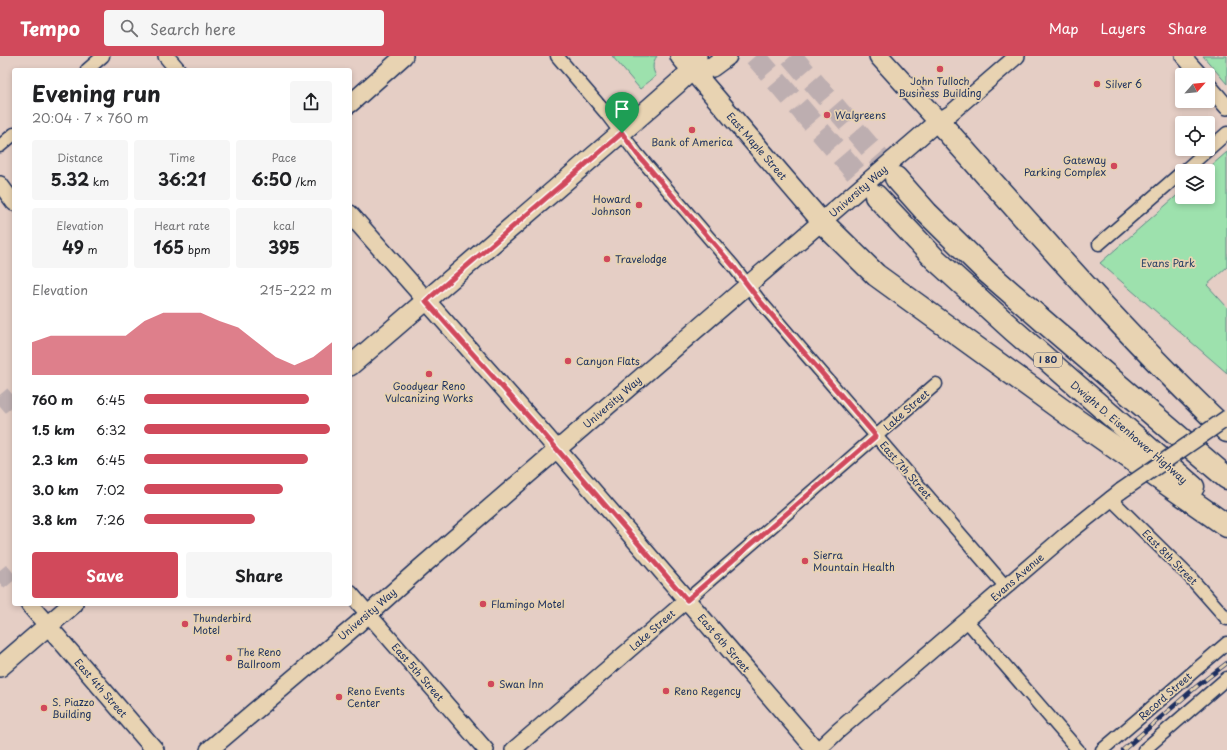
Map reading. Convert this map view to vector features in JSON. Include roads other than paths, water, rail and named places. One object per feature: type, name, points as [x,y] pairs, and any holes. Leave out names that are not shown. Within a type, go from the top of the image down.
[{"type":"highway","points":[[938,121],[1032,228],[1146,350],[1227,431]]},
{"type":"highway","name":"I 80","points":[[896,178],[927,212],[986,271],[1227,478]]},
{"type":"highway","name":"Dwight D. Eisenhower Highway","points":[[876,196],[935,259],[1227,517]]},
{"type":"highway","points":[[822,222],[876,275],[1070,416],[1227,526]]},
{"type":"main road","points":[[352,102],[404,56]]},
{"type":"main road","name":"East Maple Street","points":[[680,56],[694,63],[822,222]]},
{"type":"main road","points":[[352,364],[622,133],[694,63],[712,67],[727,56]]},
{"type":"main road","points":[[879,56],[938,121]]},
{"type":"main road","name":"University Way","points":[[209,750],[938,121]]},
{"type":"main road","name":"East 6th Street","points":[[352,216],[817,750]]},
{"type":"main road","name":"East 4th Street","points":[[31,606],[155,750]]},
{"type":"main road","points":[[0,667],[71,606]]},
{"type":"street","points":[[89,68],[103,56]]},
{"type":"street","points":[[166,56],[176,68]]},
{"type":"street","name":"East 7th Street","points":[[557,56],[622,133],[637,154],[734,267],[759,300],[1006,587]]},
{"type":"street","name":"University Way","points":[[938,121],[951,113],[1016,56]]},
{"type":"street","points":[[1183,56],[1194,68]]},
{"type":"street","points":[[1215,93],[1227,107]]},
{"type":"street","points":[[1192,164],[1227,133]]},
{"type":"street","points":[[0,146],[12,136]]},
{"type":"street","points":[[1099,244],[1175,179]]},
{"type":"street","points":[[0,184],[12,200]]},
{"type":"street","name":"Lake Street","points":[[513,750],[936,384]]},
{"type":"street","name":"Evans Avenue","points":[[817,750],[966,620],[1115,495],[1227,418]]},
{"type":"street","name":"East 8th Street","points":[[1115,495],[1227,619]]},
{"type":"street","name":"East 5th Street","points":[[352,595],[486,750]]},
{"type":"street","points":[[966,620],[1078,750]]},
{"type":"street","name":"Record Street","points":[[1102,750],[1227,643]]},
{"type":"street","points":[[1144,750],[1227,678]]},
{"type":"tunnel","points":[[755,56],[876,196]]},
{"type":"tunnel","points":[[791,56],[896,178]]},
{"type":"tunnel","points":[[0,406],[12,396]]},
{"type":"tunnel","points":[[0,570],[12,585]]},
{"type":"railway","points":[[1123,750],[1196,687],[1227,663]]},
{"type":"place","name":"John Tulloch Business Building","points":[[940,69]]},
{"type":"place","name":"Silver 6","points":[[1097,84]]},
{"type":"place","name":"Walgreens","points":[[827,115]]},
{"type":"place","name":"Bank of America","points":[[692,130]]},
{"type":"place","name":"Gateway Parking Complex","points":[[1114,166]]},
{"type":"place","name":"Howard Johnson","points":[[639,205]]},
{"type":"place","name":"Travelodge","points":[[607,259]]},
{"type":"place","name":"Canyon Flats","points":[[568,361]]},
{"type":"place","name":"Goodyear Reno Vulcanizing Works","points":[[429,374]]},
{"type":"place","name":"Sierra Mountain Health","points":[[805,561]]},
{"type":"place","name":"Flamingo Motel","points":[[483,604]]},
{"type":"place","name":"Thunderbird Motel","points":[[185,624]]},
{"type":"place","name":"The Reno Ballroom","points":[[229,658]]},
{"type":"place","name":"Swan Inn","points":[[491,684]]},
{"type":"place","name":"Reno Regency","points":[[666,691]]},
{"type":"place","name":"Reno Events Center","points":[[339,697]]},
{"type":"place","name":"S. Piazzo Building","points":[[44,708]]},
{"type":"park label","name":"Evans Park","points":[[1168,263]]}]
